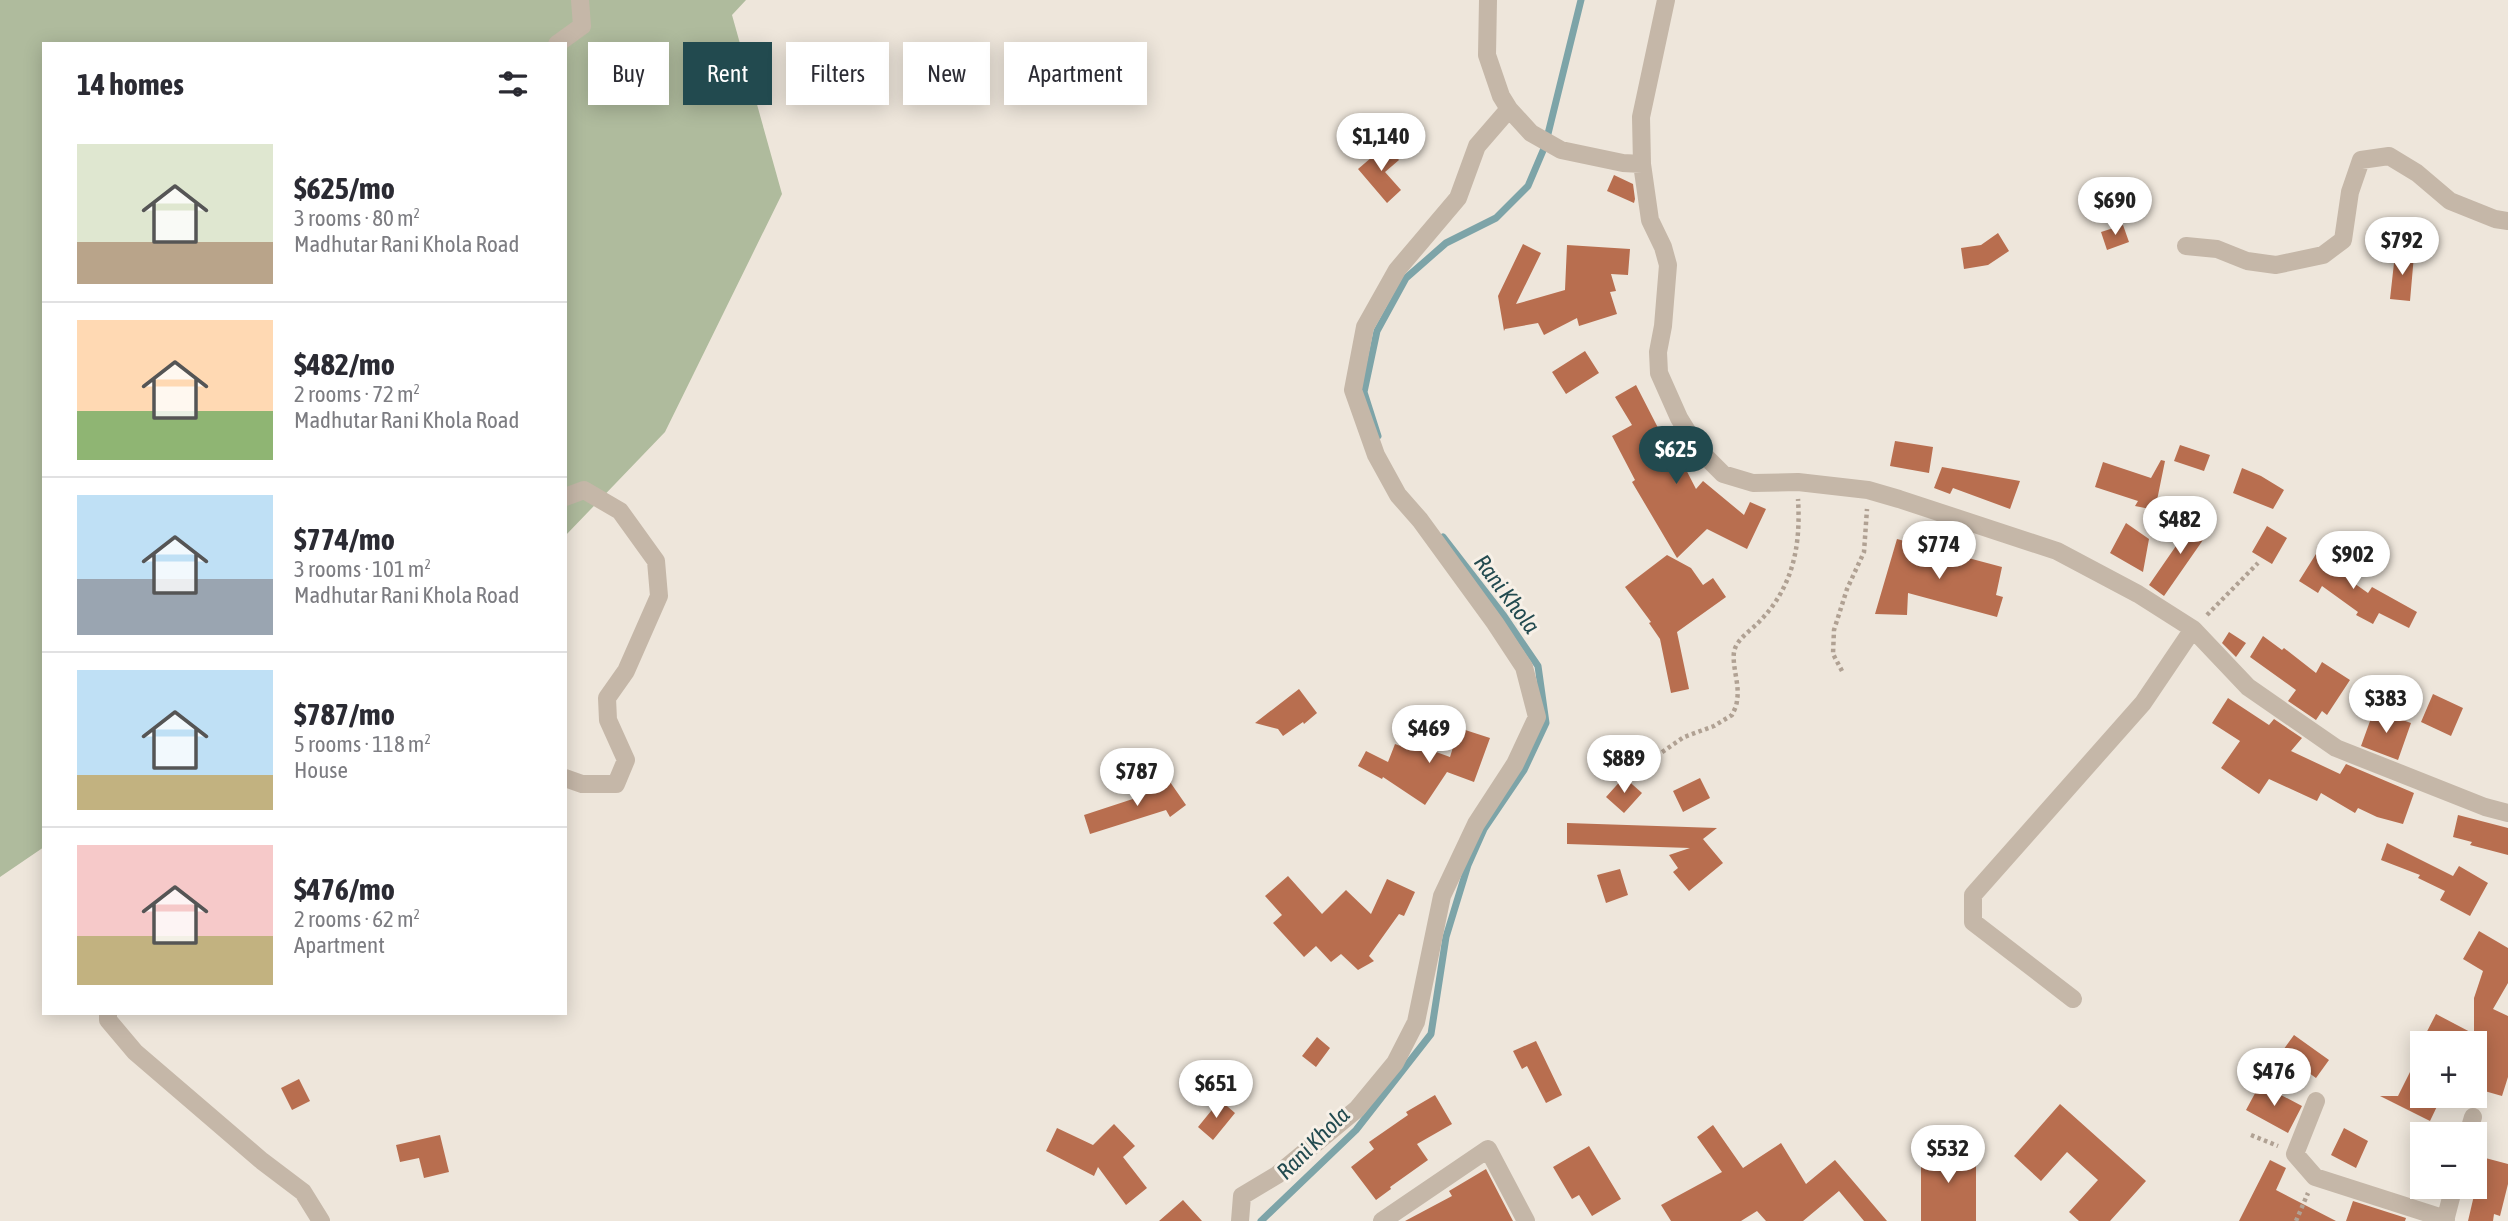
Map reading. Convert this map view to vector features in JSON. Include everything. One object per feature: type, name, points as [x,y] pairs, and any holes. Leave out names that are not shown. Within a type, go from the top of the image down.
[{"type":"street","points":[[560,42],[582,26],[580,0]]},
{"type":"street","points":[[1488,0],[1487,55],[1501,96],[1531,133],[1561,150],[1623,163],[1642,164]]},
{"type":"street","points":[[1666,0],[1641,117],[1642,164],[1650,220],[1668,265],[1658,352],[1659,373],[1679,418],[1698,449],[1723,474],[1753,483],[1798,482],[1868,491],[2057,551],[2138,594],[2193,629],[2248,687],[2336,748],[2485,807],[2508,813]]},
{"type":"street","points":[[1240,1221],[1242,1196],[1278,1175],[1357,1109],[1395,1063],[1416,1022],[1442,896],[1476,824],[1515,764],[1537,717],[1524,667],[1495,623],[1398,495],[1376,455],[1353,390],[1365,327],[1396,270],[1458,198],[1477,146],[1509,109]]},
{"type":"street","points":[[2186,246],[2217,248],[2247,261],[2276,265],[2323,255],[2343,240],[2350,192],[2361,160],[2389,156],[2417,173],[2450,201],[2508,221]]},
{"type":"street","points":[[567,497],[584,490],[620,511],[656,561],[659,596],[625,671],[607,698],[608,720],[626,760],[616,784],[582,784],[567,779]]},
{"type":"street","points":[[2073,999],[1973,922],[1973,895],[2143,703],[2193,629]]},
{"type":"street","points":[[108,1015],[108,1020],[135,1052],[262,1161],[303,1192],[321,1221]]},
{"type":"street","points":[[2316,1101],[2295,1154],[2315,1177],[2445,1220],[2451,1199]]},
{"type":"street","points":[[1382,1221],[1488,1149],[1526,1221]]},
{"type":"path","points":[[1622,762],[1655,757],[1684,737],[1714,726],[1732,715],[1738,699],[1734,650],[1782,594],[1796,554],[1800,523],[1798,482]]},
{"type":"path","points":[[1842,671],[1833,654],[1834,630],[1847,589],[1864,552],[1868,491]]},
{"type":"path","points":[[2193,629],[2258,564]]},
{"type":"path","points":[[2251,1135],[2295,1154]]},
{"type":"path","points":[[2296,1221],[2315,1177]]},
{"type":"green space","points":[[0,0],[746,0],[732,15],[740,42],[683,42],[683,105],[757,105],[782,194],[665,432],[567,534],[567,42],[42,42],[42,848],[0,877]]},
{"type":"building","points":[[1386,145],[1399,160],[1385,172],[1401,190],[1387,203],[1358,169]]},
{"type":"building","points":[[1614,175],[1633,184],[1634,203],[1607,191]]},
{"type":"building","points":[[2123,225],[2129,242],[2107,250],[2101,232]]},
{"type":"building","points":[[1998,233],[2009,251],[1988,265],[1964,269],[1961,248],[1981,245]]},
{"type":"building","points":[[1523,244],[1541,253],[1516,304],[1565,290],[1567,245],[1630,249],[1628,275],[1611,274],[1616,291],[1610,292],[1617,314],[1579,326],[1577,318],[1544,335],[1538,323],[1504,331],[1498,296]]},
{"type":"building","points":[[2395,254],[2414,255],[2410,301],[2390,299]]},
{"type":"building","points":[[1585,351],[1599,373],[1566,394],[1552,372]]},
{"type":"building","points":[[1636,385],[1674,459],[1679,456],[1696,489],[1703,481],[1744,515],[1750,502],[1766,509],[1747,549],[1707,529],[1677,558],[1632,482],[1635,480],[1612,436],[1632,425],[1615,397]]},
{"type":"building","points":[[1895,441],[1933,447],[1929,473],[1890,466]]},
{"type":"building","points":[[2180,445],[2210,455],[2204,471],[2174,461]]},
{"type":"building","points":[[2161,460],[2165,461],[2155,510],[2135,506],[2138,501],[2095,487],[2103,462],[2151,478]]},
{"type":"building","points":[[1942,467],[2020,481],[2010,509],[1953,488],[1950,494],[1934,488]]},
{"type":"building","points":[[2242,468],[2284,490],[2273,509],[2233,493]]},
{"type":"building","points":[[2196,517],[2212,527],[2164,596],[2149,585]]},
{"type":"building","points":[[2126,523],[2149,539],[2143,572],[2110,553]]},
{"type":"building","points":[[2267,526],[2287,538],[2272,564],[2252,552]]},
{"type":"building","points":[[1897,539],[2002,567],[1996,595],[2003,597],[1997,617],[1908,593],[1907,615],[1875,614]]},
{"type":"building","points":[[2321,546],[2341,558],[2334,569],[2368,593],[2372,587],[2417,612],[2409,628],[2379,613],[2373,624],[2356,615],[2358,612],[2322,586],[2318,593],[2299,581]]},
{"type":"building","points":[[1667,555],[1691,568],[1703,585],[1713,578],[1726,597],[1677,632],[1689,689],[1671,693],[1660,639],[1625,587]]},
{"type":"building","points":[[2229,632],[2246,643],[2236,657],[2222,643]]},
{"type":"building","points":[[2263,636],[2282,650],[2284,648],[2316,673],[2322,662],[2350,680],[2327,715],[2322,711],[2316,720],[2288,701],[2296,690],[2250,657]]},
{"type":"building","points":[[1299,689],[1317,713],[1304,724],[1303,722],[1283,736],[1278,729],[1255,723]]},
{"type":"building","points":[[2433,694],[2463,708],[2451,736],[2421,722]]},
{"type":"building","points":[[2228,698],[2269,725],[2274,719],[2302,738],[2291,751],[2340,774],[2346,764],[2414,793],[2403,824],[2377,817],[2358,808],[2355,813],[2321,793],[2317,801],[2269,779],[2259,794],[2221,768],[2240,741],[2212,723]]},
{"type":"building","points":[[2374,710],[2411,723],[2398,760],[2361,746]]},
{"type":"building","points":[[1459,728],[1490,738],[1474,782],[1447,772],[1425,805],[1383,777],[1382,779],[1358,766],[1366,751],[1388,762],[1395,744],[1411,750],[1414,744],[1450,757]]},
{"type":"building","points":[[1624,777],[1642,793],[1624,813],[1606,797]]},
{"type":"building","points":[[1700,778],[1710,798],[1683,812],[1673,791]]},
{"type":"building","points":[[1168,779],[1186,805],[1170,817],[1166,810],[1090,834],[1084,815],[1145,795]]},
{"type":"building","points":[[2458,815],[2508,828],[2508,855],[2470,845],[2472,842],[2453,837]]},
{"type":"building","points":[[1567,823],[1717,828],[1703,839],[1723,863],[1689,891],[1673,872],[1678,868],[1669,855],[1690,848],[1567,844]]},
{"type":"building","points":[[2387,843],[2453,876],[2459,866],[2488,883],[2470,916],[2440,900],[2445,891],[2418,878],[2420,875],[2381,860]]},
{"type":"building","points":[[1620,869],[1628,895],[1606,903],[1597,875]]},
{"type":"building","points":[[1288,876],[1322,914],[1346,890],[1371,914],[1387,879],[1415,892],[1404,916],[1399,914],[1369,956],[1374,961],[1358,970],[1341,954],[1331,962],[1316,946],[1304,957],[1273,923],[1282,915],[1265,896]]},
{"type":"building","points":[[2479,931],[2508,948],[2508,983],[2493,1009],[2508,1016],[2508,1077],[2502,1096],[2487,1092],[2487,1031],[2474,1031],[2474,998],[2483,971],[2463,959]]},
{"type":"building","points":[[2436,1014],[2468,1031],[2427,1031]]},
{"type":"building","points":[[2294,1035],[2329,1060],[2316,1078],[2281,1053]]},
{"type":"building","points":[[1317,1037],[1330,1048],[1316,1067],[1302,1056]]},
{"type":"building","points":[[1536,1041],[1562,1095],[1546,1103],[1527,1066],[1522,1069],[1513,1051]]},
{"type":"building","points":[[2410,1072],[2410,1108],[2436,1108],[2430,1121],[2380,1096],[2398,1096]]},
{"type":"building","points":[[299,1079],[310,1101],[292,1110],[281,1088]]},
{"type":"building","points":[[2260,1084],[2302,1106],[2288,1133],[2246,1110]]},
{"type":"building","points":[[1435,1095],[1452,1124],[1417,1144],[1428,1160],[1376,1200],[1351,1167],[1374,1149],[1369,1142],[1408,1115],[1406,1112]]},
{"type":"building","points":[[1220,1100],[1235,1113],[1213,1140],[1198,1127]]},
{"type":"building","points":[[2060,1104],[2146,1181],[2110,1221],[2079,1221],[2069,1212],[2098,1180],[2067,1152],[2041,1181],[2014,1156]]},
{"type":"building","points":[[1114,1124],[1135,1146],[1123,1157],[1147,1188],[1126,1205],[1098,1167],[1094,1176],[1046,1151],[1057,1128],[1093,1145]]},
{"type":"building","points":[[1713,1125],[1743,1168],[1781,1143],[1806,1184],[1835,1160],[1887,1221],[1864,1221],[1839,1191],[1803,1221],[1766,1221],[1757,1211],[1741,1221],[1671,1221],[1661,1205],[1722,1172],[1697,1137]]},
{"type":"building","points":[[2344,1128],[2368,1141],[2356,1168],[2331,1155]]},
{"type":"building","points":[[440,1135],[449,1172],[424,1178],[419,1158],[400,1162],[396,1145]]},
{"type":"building","points":[[1589,1146],[1621,1199],[1592,1216],[1579,1195],[1572,1199],[1553,1167]]},
{"type":"building","points":[[1921,1149],[1976,1149],[1976,1221],[1921,1221]]},
{"type":"building","points":[[2487,1158],[2508,1164],[2508,1184],[2500,1216],[2494,1214],[2493,1221],[2468,1221],[2473,1199],[2487,1199]]},
{"type":"building","points":[[2270,1160],[2286,1168],[2276,1190],[2336,1221],[2239,1221]]},
{"type":"building","points":[[1486,1169],[1513,1221],[1405,1221],[1452,1196],[1449,1191]]},
{"type":"building","points":[[1183,1200],[1202,1221],[1159,1221]]},
{"type":"building","points":[[2353,1201],[2406,1218],[2405,1221],[2346,1221]]},
{"type":"waterway","name":"Rani Khola","points":[[1378,436],[1364,392],[1377,331],[1406,278],[1446,243],[1496,218],[1528,186],[1545,146],[1581,0]]},
{"type":"waterway","name":"Rani Khola","points":[[1261,1221],[1356,1130],[1431,1034],[1446,937],[1468,865],[1484,829],[1524,770],[1546,723],[1538,666],[1504,616],[1443,537]]}]
